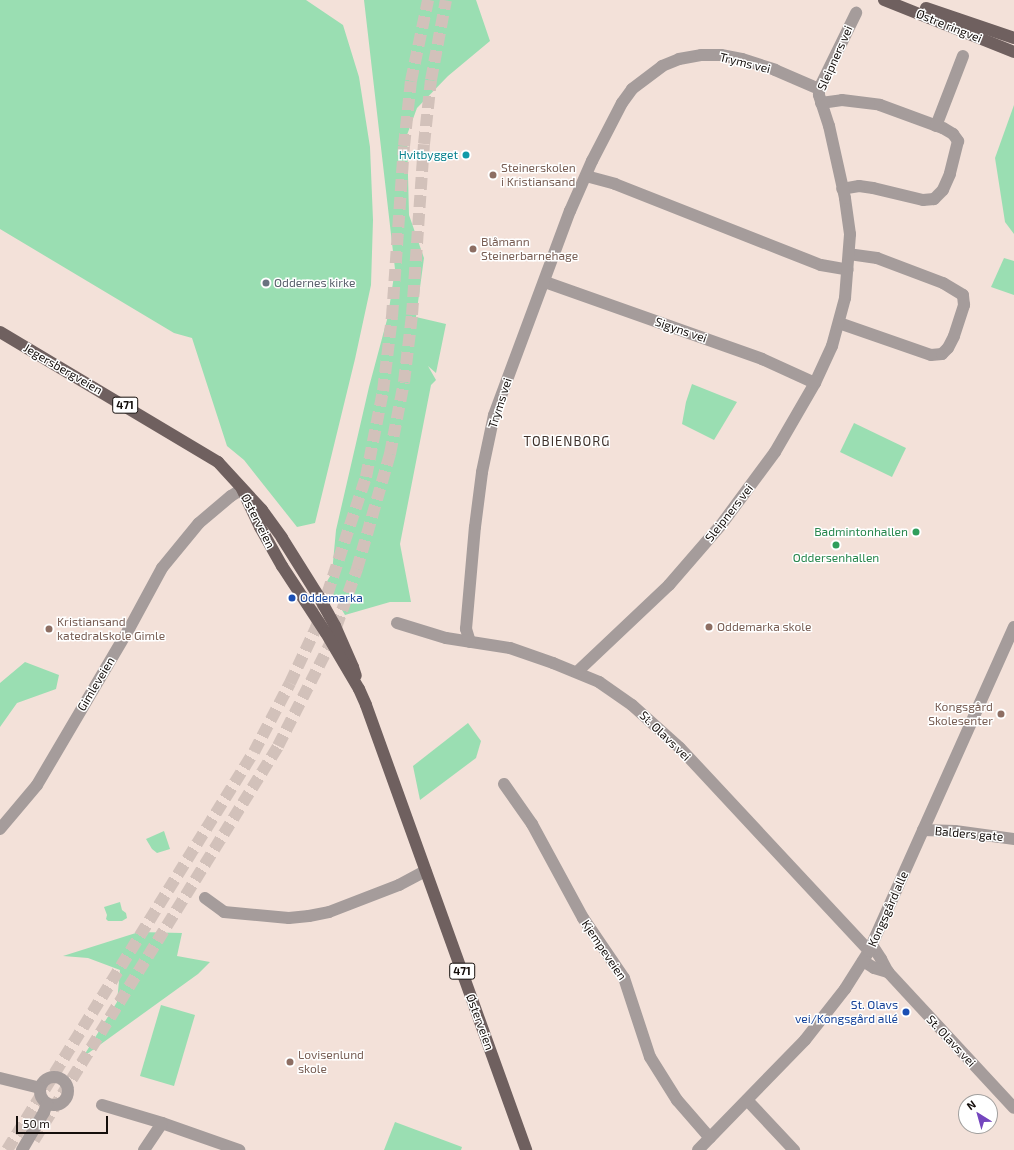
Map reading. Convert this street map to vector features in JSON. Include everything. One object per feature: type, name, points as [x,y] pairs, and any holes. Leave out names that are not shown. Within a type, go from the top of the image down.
[{"type":"main road","name":"Østre ringvei","points":[[884,0],[1014,52]]},
{"type":"main road","name":"Østre ringvei","points":[[905,0],[1014,38]]},
{"type":"main road","name":"Jegersbergveien","points":[[0,332],[204,451],[218,462],[242,489]]},
{"type":"main road","name":"Østerveien","points":[[242,489],[270,520],[319,597],[348,655],[526,1150]]},
{"type":"street","name":"Sleipners vei","points":[[577,672],[663,591],[721,525],[775,452],[815,383],[832,346],[845,298],[850,234],[832,138],[819,89],[856,13]]},
{"type":"street","name":"Tryms vei","points":[[470,642],[466,631],[466,622],[475,527],[486,452],[494,415],[545,282],[559,241],[586,176],[612,121],[632,89],[662,66],[679,59],[701,55],[721,55],[775,70],[819,89]]},
{"type":"street","points":[[936,126],[964,56]]},
{"type":"street","name":"Sleipners vei","points":[[822,103],[842,100],[880,105],[936,126],[953,134],[958,141],[950,174],[943,190],[934,199],[923,200],[859,186],[842,189]]},
{"type":"street","points":[[586,176],[615,184],[821,265],[848,270]]},
{"type":"street","points":[[839,323],[931,355],[942,354],[948,348],[954,336],[964,305],[963,295],[954,288],[943,283],[877,258],[849,254]]},
{"type":"street","name":"Sigyns vei","points":[[545,282],[749,354],[815,383]]},
{"type":"street","name":"Gimleveien","points":[[0,829],[37,785],[129,629],[162,568],[199,523],[231,496],[242,489]]},
{"type":"street","name":"St. Olavs vei","points":[[398,623],[446,638],[510,648],[577,672],[599,682],[632,705],[664,732],[868,952],[882,959],[888,972],[1014,1108]]},
{"type":"street","name":"Kongsgård alle","points":[[698,1150],[818,1024],[845,989],[868,952],[1014,627]]},
{"type":"street","name":"Kjempeveien","points":[[504,784],[532,824],[583,918],[624,978],[650,1057],[677,1100],[710,1138]]},
{"type":"street","name":"Balders gate","points":[[923,830],[955,831],[1014,839]]},
{"type":"street","points":[[205,898],[224,912],[289,918],[310,916],[329,912],[399,885],[425,871]]},
{"type":"street","name":"St. Olavs vei","points":[[868,952],[874,968],[888,972]]},
{"type":"street","points":[[52,1077],[60,1078],[65,1082],[68,1091],[65,1099],[56,1105],[47,1104],[41,1097],[40,1088],[44,1080],[52,1077]]},
{"type":"street","points":[[0,1078],[40,1088]]},
{"type":"street","points":[[746,1100],[794,1150]]},
{"type":"street","points":[[22,1150],[47,1104]]},
{"type":"street","points":[[102,1105],[162,1123],[239,1150]]},
{"type":"street","points":[[144,1150],[162,1123]]},
{"type":"green space","points":[[0,0],[306,0],[343,25],[359,77],[370,147],[373,220],[371,285],[355,359],[315,523],[297,527],[244,460],[227,446],[192,338],[174,333],[0,229]]},
{"type":"green space","points":[[364,0],[476,0],[490,41],[448,76],[417,108],[407,135],[409,215],[424,258],[416,317],[446,324],[436,373],[428,366],[436,380],[431,385],[400,544],[411,602],[390,602],[345,615],[326,583],[332,573],[336,530],[369,387],[388,316],[395,269]]},
{"type":"green space","points":[[1014,105],[1014,234],[1005,222],[995,158]]},
{"type":"green space","points":[[1004,258],[1014,261],[1014,295],[991,287]]},
{"type":"green space","points":[[692,384],[737,402],[714,440],[682,424],[686,402]]},
{"type":"green space","points":[[854,423],[906,448],[892,477],[840,452]]},
{"type":"green space","points":[[25,662],[59,675],[56,689],[17,703],[0,727],[0,683]]},
{"type":"green space","points":[[468,723],[481,741],[476,758],[420,800],[413,766]]},
{"type":"green space","points":[[164,831],[170,849],[157,853],[152,849],[146,839]]},
{"type":"green space","points":[[120,902],[122,910],[126,913],[127,918],[122,921],[108,921],[106,919],[107,915],[104,907]]},
{"type":"green space","points":[[139,932],[182,933],[177,956],[210,962],[198,974],[83,1057],[117,1002],[120,970],[88,958],[63,956]]},
{"type":"green space","points":[[161,1005],[195,1015],[174,1086],[140,1076]]},
{"type":"green space","points":[[395,1122],[462,1147],[461,1150],[384,1150]]},
{"type":"tunnel","points":[[7,1150],[254,752],[290,683],[316,628],[366,477],[383,391],[392,317],[404,146],[411,81],[428,0]]},
{"type":"tunnel","points":[[34,1140],[278,746],[330,644],[357,569],[390,454],[404,382],[412,315],[424,144],[431,80],[446,0]]},
{"type":"place","name":"Hvitbygget","points":[[466,155]]},
{"type":"place","name":"Steinerskolen i Kristiansand","points":[[493,175]]},
{"type":"place","name":"Blåmann Steinerbarnehage","points":[[473,249]]},
{"type":"place","name":"Oddernes kirke","points":[[266,283]]},
{"type":"place","name":"Badmintonhallen","points":[[916,532]]},
{"type":"place","name":"Oddersenhallen","points":[[836,545]]},
{"type":"place","name":"Oddemarka","points":[[292,598]]},
{"type":"place","name":"Oddemarka skole","points":[[709,627]]},
{"type":"place","name":"Kristiansand katedralskole Gimle","points":[[49,629]]},
{"type":"place","name":"Kongsgård Skolesenter","points":[[1001,714]]},
{"type":"place","name":"St. Olavs vei/Kongsgård allé","points":[[906,1012]]},
{"type":"place","name":"Lovisenlund skole","points":[[290,1062]]},
{"type":"district","name":"TOBIENBORG","points":[[567,441]]}]
